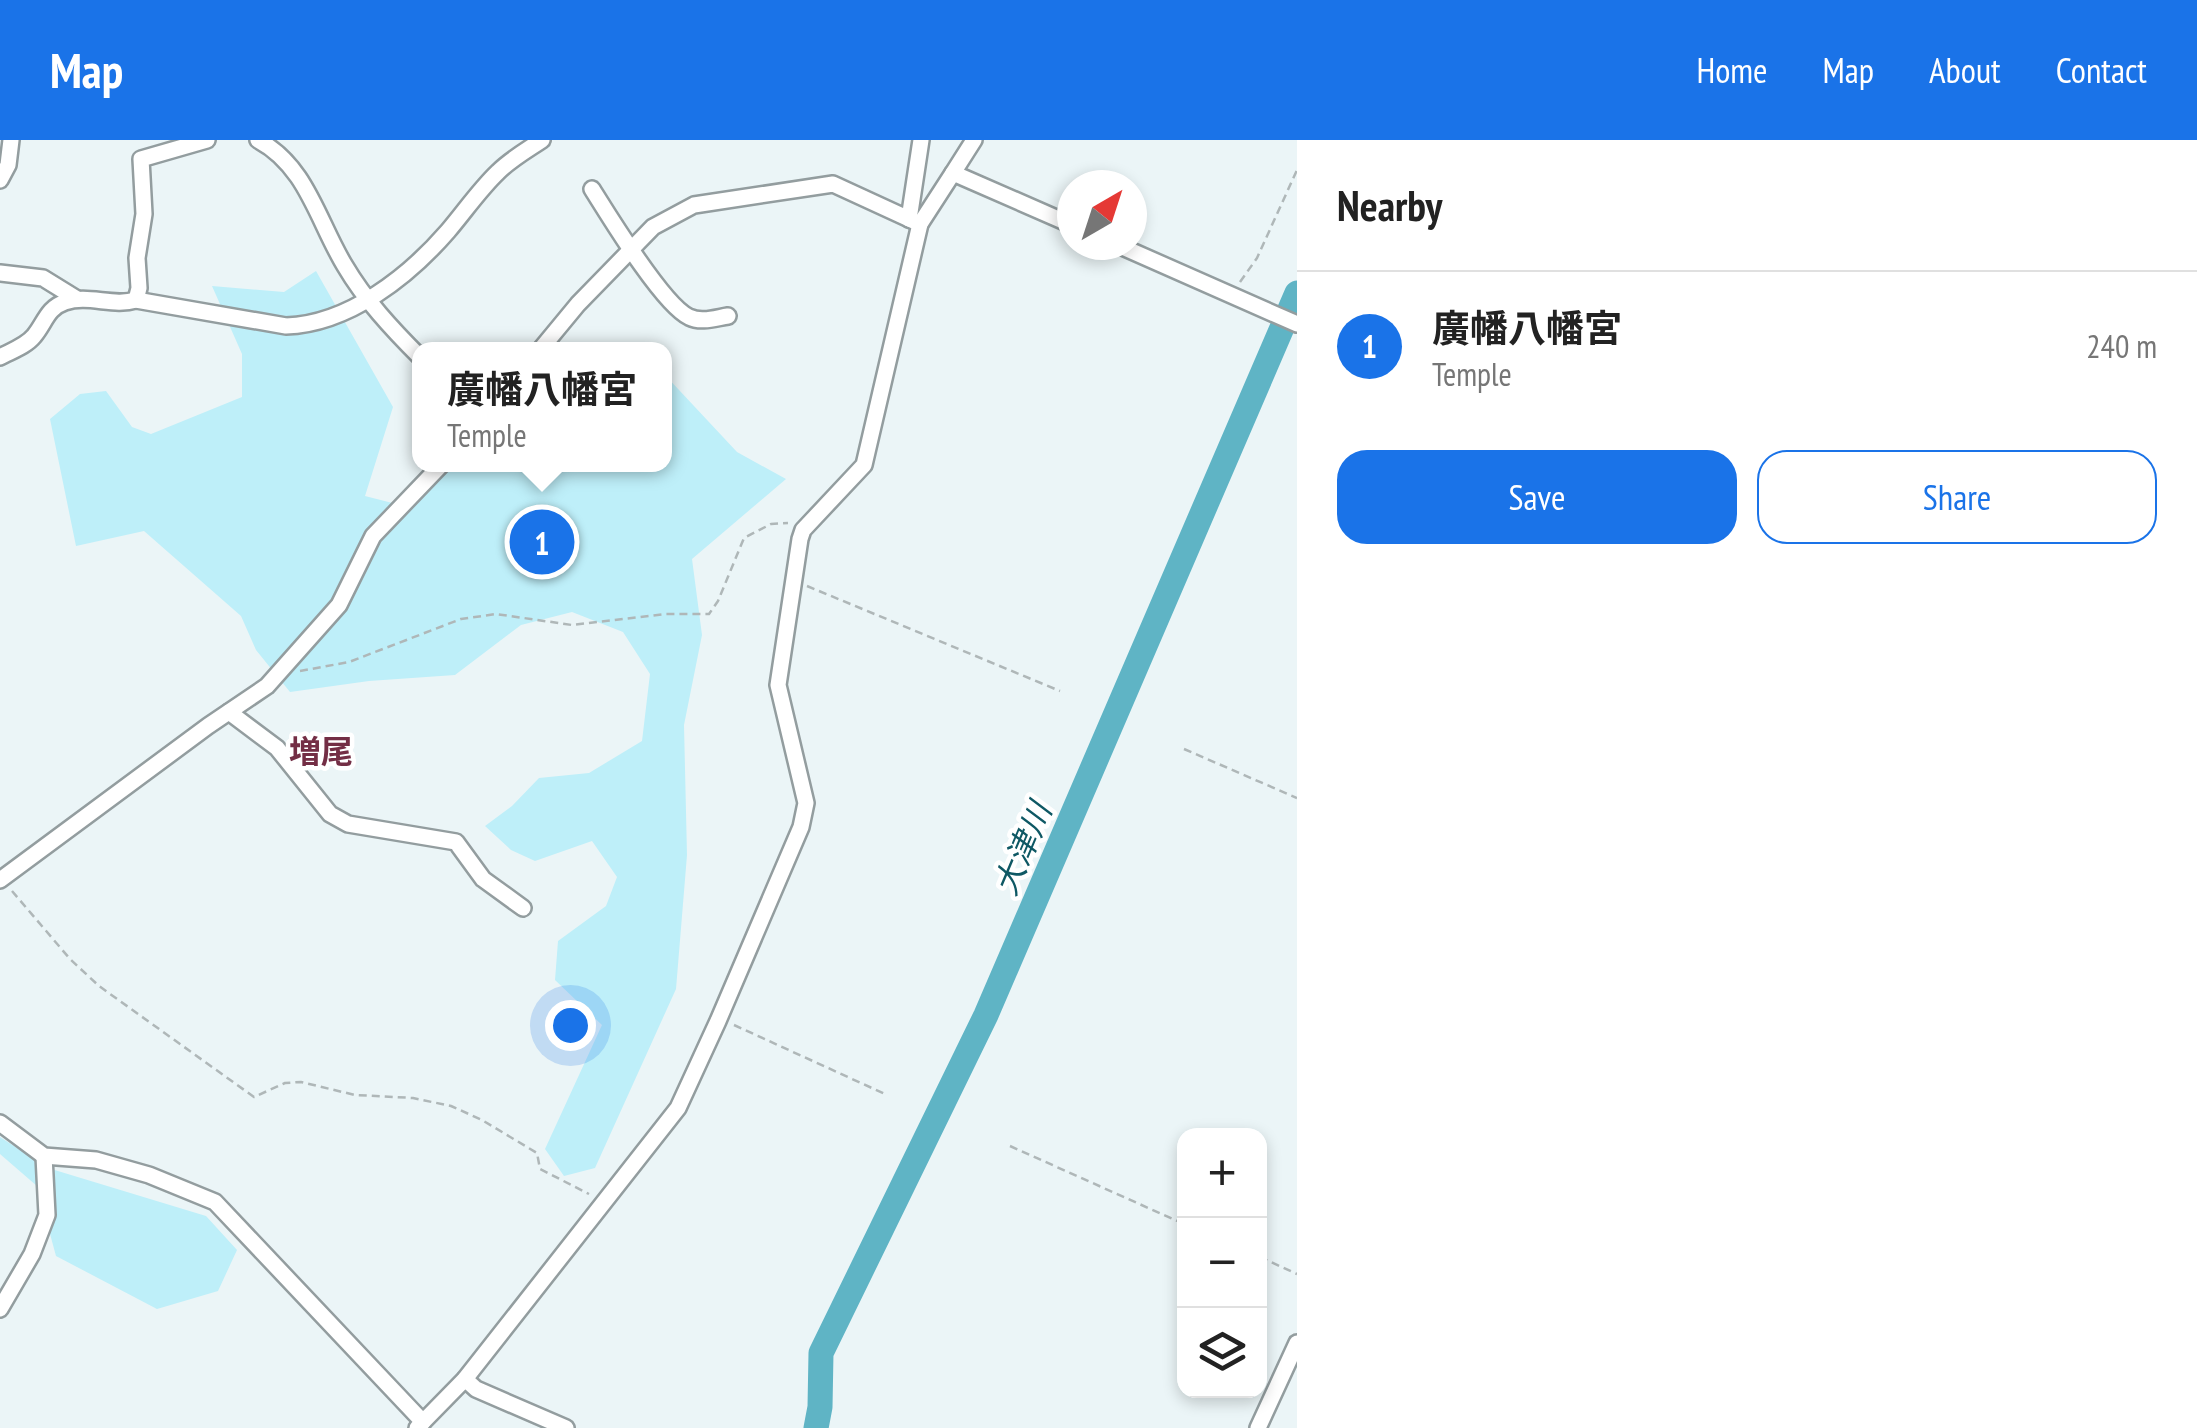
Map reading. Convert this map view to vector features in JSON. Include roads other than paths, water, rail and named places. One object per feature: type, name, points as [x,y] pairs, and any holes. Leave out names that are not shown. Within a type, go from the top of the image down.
[{"type":"street","points":[[0,180],[8,165],[11,140]]},
{"type":"street","points":[[136,300],[144,214],[139,140]]},
{"type":"street","points":[[141,159],[207,140]]},
{"type":"street","points":[[258,140],[293,168],[344,264],[368,300],[412,348]]},
{"type":"street","points":[[0,357],[30,341],[49,311],[77,299],[123,304],[136,300],[286,326],[307,325],[368,300],[415,263],[499,170],[542,140]]},
{"type":"street","points":[[0,1124],[44,1156],[96,1160],[149,1175],[215,1202],[420,1425],[465,1380],[678,1108],[800,827],[806,803],[778,685],[792,580],[803,530],[864,465],[914,221],[921,140]]},
{"type":"street","points":[[914,221],[974,140]]},
{"type":"street","points":[[953,173],[1057,218]]},
{"type":"street","points":[[547,342],[654,227],[694,205],[833,184],[914,221]]},
{"type":"street","points":[[592,189],[630,250],[688,316],[705,320],[728,316]]},
{"type":"street","points":[[1147,258],[1297,324]]},
{"type":"street","points":[[0,273],[42,278],[77,299]]},
{"type":"street","points":[[1,879],[280,674],[339,605],[372,536],[434,472]]},
{"type":"street","points":[[229,712],[277,748],[330,814],[348,824],[456,842],[483,879],[523,908]]},
{"type":"street","points":[[1,1322],[8,1274],[32,1254],[47,1215],[44,1156]]},
{"type":"street","points":[[1258,1428],[1297,1343]]},
{"type":"street","points":[[465,1380],[476,1389],[566,1428]]},
{"type":"waterway","name":"大津川","points":[[816,1428],[821,1353],[986,1015],[1297,293]]},
{"type":"place","name":"廣幡八幡宮","points":[[542,542]]},
{"type":"district","name":"増尾","points":[[321,752]]}]
